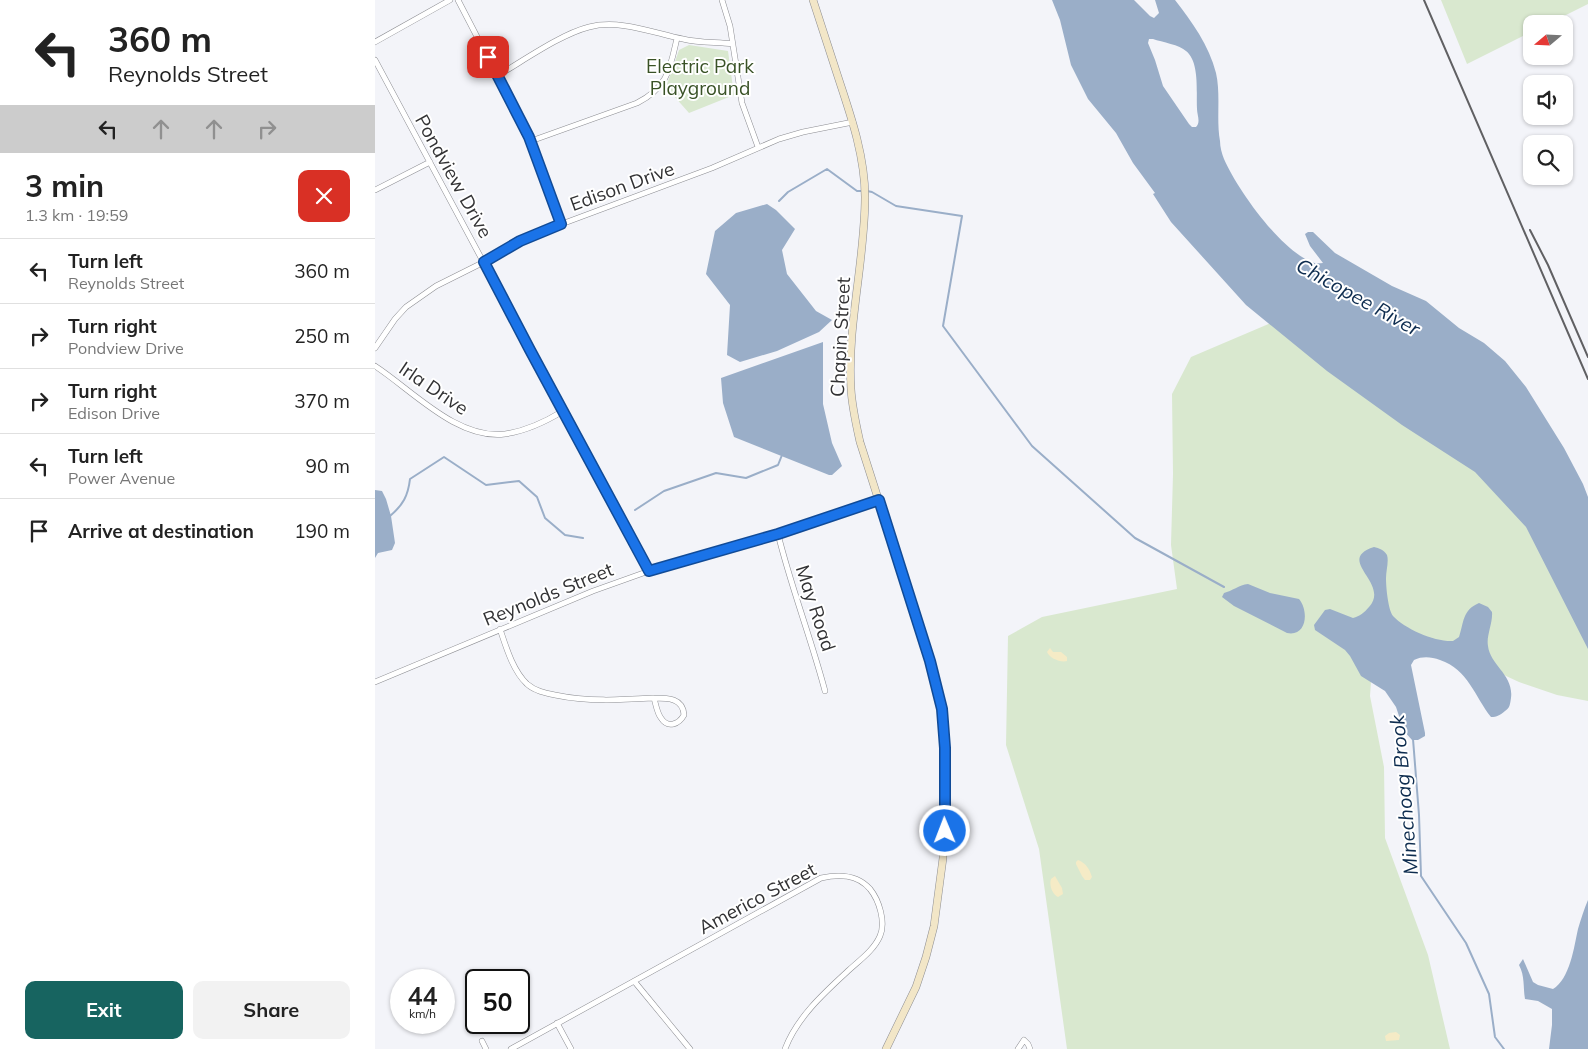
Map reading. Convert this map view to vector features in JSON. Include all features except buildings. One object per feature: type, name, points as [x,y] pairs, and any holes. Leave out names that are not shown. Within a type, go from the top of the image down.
[{"type":"main road","name":"Chapin Street","points":[[813,0],[853,122],[865,196],[852,343],[851,390],[853,412],[858,434],[930,661],[942,709],[945,748],[943,858],[934,926],[916,987],[886,1049]]},
{"type":"street","points":[[375,42],[450,0]]},
{"type":"street","points":[[458,0],[531,141],[561,224]]},
{"type":"street","points":[[722,0],[730,26],[742,103],[758,147]]},
{"type":"street","points":[[497,76],[556,42],[588,27],[618,25],[685,40],[733,44]]},
{"type":"street","points":[[531,141],[647,98],[656,91],[667,75],[677,38]]},
{"type":"street","name":"Pondview Drive","points":[[375,61],[649,571]]},
{"type":"street","name":"Edison Drive","points":[[375,348],[395,319],[406,308],[436,286],[484,262],[520,241],[712,168],[779,139],[853,122]]},
{"type":"street","points":[[375,190],[429,162]]},
{"type":"street","name":"Irla Drive","points":[[375,366],[456,424],[479,432],[505,434],[521,431],[563,411]]},
{"type":"street","name":"Reynolds Street","points":[[375,682],[593,591],[649,571],[778,534],[879,500]]},
{"type":"street","name":"May Road","points":[[778,534],[814,649],[825,691]]},
{"type":"street","points":[[499,629],[509,654],[521,676],[529,685],[538,690],[571,699],[586,700],[654,698],[671,699],[681,704],[684,715],[681,721],[676,724],[665,723],[658,714],[654,698]]},
{"type":"street","name":"Americo Street","points":[[511,1049],[821,878],[851,876],[865,884],[876,898],[881,917],[881,934],[870,950],[816,1002],[793,1032],[785,1049]]},
{"type":"street","points":[[634,981],[691,1049]]},
{"type":"street","points":[[557,1023],[571,1049]]},
{"type":"street","points":[[1018,1049],[1025,1040],[1029,1044],[1030,1049]]},
{"type":"street","points":[[481,1041],[486,1049]]},
{"type":"green space","points":[[1441,0],[1588,0],[1588,4],[1566,15],[1523,15],[1523,36],[1467,64]]},
{"type":"green space","name":"Electric Park Playground","points":[[689,45],[728,51],[734,95],[689,113],[666,87],[679,50]]},
{"type":"green space","points":[[1273,322],[1513,495],[1588,635],[1588,701],[1557,695],[1519,682],[1450,650],[1373,653],[1370,696],[1384,767],[1385,838],[1428,955],[1450,1049],[1067,1049],[1039,849],[1006,745],[1008,636],[1042,617],[1177,589],[1171,545],[1173,474],[1172,394],[1191,357]]},
{"type":"sand","points":[[1050,648],[1053,652],[1061,652],[1067,657],[1067,661],[1059,661],[1050,656],[1047,652]]},
{"type":"sand","points":[[1078,860],[1089,869],[1092,877],[1090,880],[1085,880],[1082,876],[1076,864]]},
{"type":"sand","points":[[1055,876],[1062,888],[1063,894],[1058,897],[1053,892],[1050,881]]},
{"type":"sand","points":[[1396,1032],[1400,1035],[1399,1040],[1386,1041],[1385,1036]]},
{"type":"water","name":"Chicopee River","points":[[1052,0],[1134,0],[1154,18],[1159,13],[1155,0],[1175,0],[1199,34],[1213,63],[1218,90],[1219,133],[1224,159],[1230,172],[1261,218],[1300,256],[1313,263],[1323,263],[1310,246],[1305,234],[1313,232],[1335,253],[1392,286],[1426,301],[1459,328],[1484,343],[1505,361],[1526,387],[1564,448],[1588,497],[1588,649],[1526,527],[1475,472],[1402,425],[1327,371],[1246,305],[1171,222],[1153,194],[1155,193],[1133,163],[1116,133],[1088,99],[1071,65],[1060,20]],"holes":[[[1149,39],[1180,47],[1186,51],[1193,62],[1199,121],[1196,127],[1192,127],[1189,124],[1163,86],[1148,43]]]},
{"type":"water","points":[[767,204],[776,210],[795,229],[782,250],[787,274],[816,311],[832,320],[819,332],[777,351],[740,362],[727,355],[730,305],[706,274],[715,231],[736,213]]},
{"type":"water","points":[[823,342],[823,404],[832,443],[842,466],[832,475],[734,437],[723,403],[721,378]]},
{"type":"water","points":[[375,490],[382,491],[386,499],[395,543],[392,550],[378,553],[375,558]]},
{"type":"water","points":[[1374,547],[1387,555],[1386,587],[1391,613],[1405,626],[1429,637],[1453,641],[1459,637],[1469,609],[1479,603],[1488,607],[1492,612],[1492,621],[1488,646],[1493,659],[1506,676],[1511,690],[1510,704],[1507,710],[1498,716],[1491,717],[1470,684],[1458,670],[1450,664],[1437,659],[1427,657],[1417,659],[1411,665],[1425,736],[1418,740],[1412,740],[1404,731],[1396,707],[1385,691],[1361,676],[1345,650],[1315,630],[1314,625],[1325,610],[1330,609],[1353,618],[1362,614],[1369,607],[1374,598],[1373,589],[1359,558],[1363,552]]},
{"type":"water","points":[[1248,584],[1270,593],[1299,599],[1305,616],[1299,631],[1287,633],[1234,606],[1222,597],[1224,593]]},
{"type":"water","points":[[1588,900],[1588,1049],[1549,1049],[1552,1009],[1538,1001],[1525,999],[1523,977],[1519,965],[1523,959],[1533,982],[1538,985],[1553,989],[1559,984],[1564,978],[1570,962],[1578,929]]},
{"type":"waterway","name":"Minechoag Brook","points":[[779,201],[788,192],[827,169],[857,191],[862,191]]},
{"type":"waterway","name":"Minechoag Brook","points":[[867,191],[896,206],[962,216],[943,326],[1032,446],[1135,538],[1224,587]]},
{"type":"waterway","name":"Minechoag Brook","points":[[635,510],[664,491],[716,473],[746,478],[778,465],[782,455]]},
{"type":"waterway","name":"Minechoag Brook","points":[[390,516],[404,500],[410,479],[444,457],[486,485],[519,481],[537,497],[545,518],[565,535],[583,538]]},
{"type":"waterway","name":"Minechoag Brook","points":[[1413,739],[1419,815],[1421,876],[1466,943],[1489,994],[1495,1037],[1504,1049]]},
{"type":"railway","points":[[1424,0],[1588,379]]},
{"type":"railway","points":[[1530,230],[1548,265],[1588,357]]},
{"type":"route","points":[[488,57],[534,148],[561,224],[520,241],[484,262],[649,571],[778,534],[879,500],[930,661],[942,709],[945,748],[945,831]]}]
